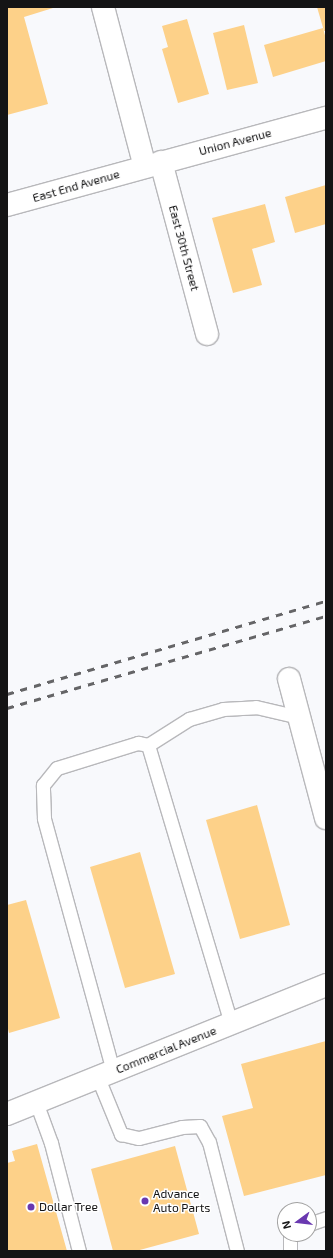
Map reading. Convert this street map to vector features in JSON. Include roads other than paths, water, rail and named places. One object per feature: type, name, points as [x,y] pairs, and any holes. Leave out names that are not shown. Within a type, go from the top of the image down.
[{"type":"street","name":"East 30th Street","points":[[103,7],[207,334]]},
{"type":"street","name":"Union Avenue","points":[[153,165],[326,118]]},
{"type":"street","name":"East End Avenue","points":[[7,205],[153,165]]},
{"type":"street","points":[[289,679],[326,818]]},
{"type":"street","name":"Commercial Avenue","points":[[7,1114],[326,985]]},
{"type":"lane","points":[[237,1251],[209,1142],[200,1126],[182,1126],[139,1138],[121,1134],[105,1074],[44,818],[43,786],[58,768],[138,743],[148,745],[189,719],[223,709],[256,707],[299,717]]},
{"type":"lane","points":[[148,745],[231,1024]]},
{"type":"lane","points":[[36,1102],[51,1143],[79,1251]]},
{"type":"railway","points":[[7,694],[326,601]]},
{"type":"railway","points":[[7,708],[326,616]]},
{"type":"place","name":"Advance Auto Parts","points":[[145,1201]]},
{"type":"place","name":"Dollar Tree","points":[[31,1207]]}]
